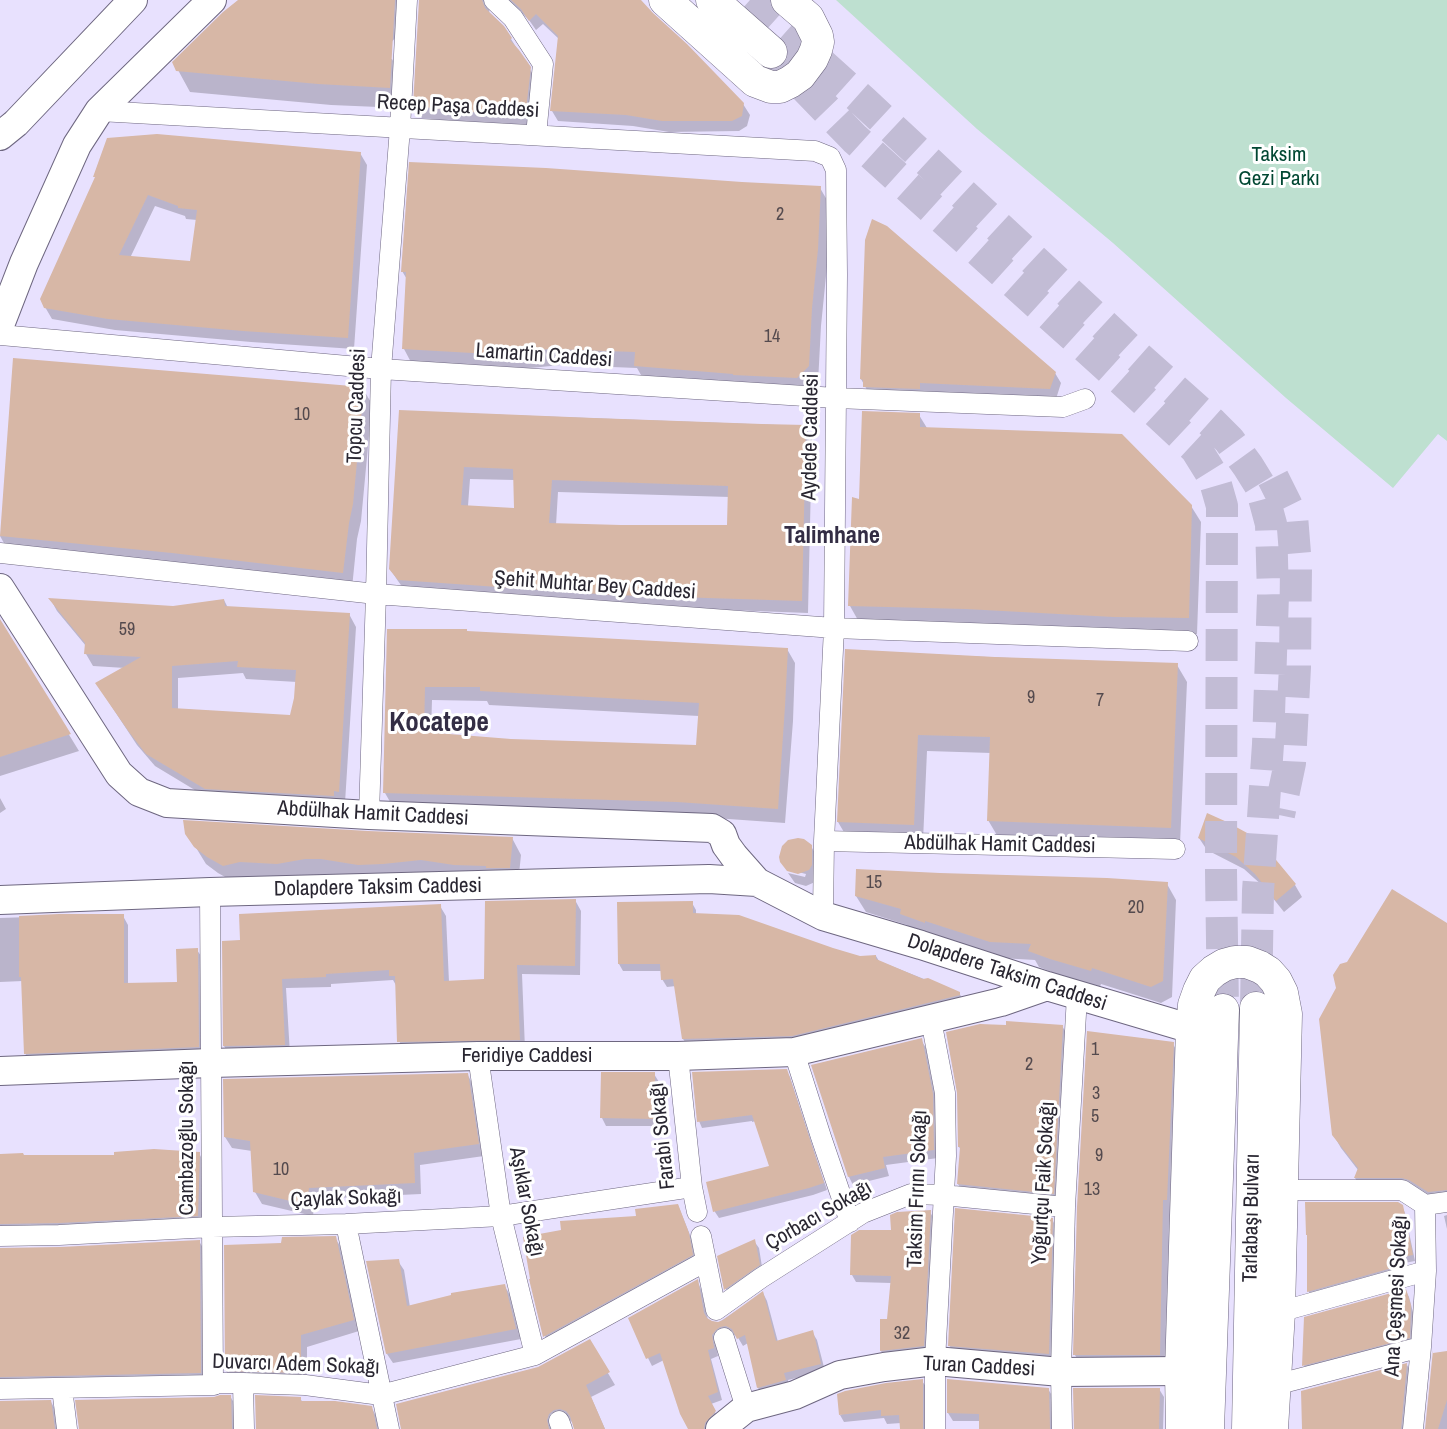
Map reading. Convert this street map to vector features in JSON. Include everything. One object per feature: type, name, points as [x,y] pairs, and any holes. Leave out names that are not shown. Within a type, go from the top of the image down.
[{"type":"main road","points":[[665,0],[755,81],[771,87],[780,87],[800,75],[812,59],[818,42],[808,18],[787,0]]},
{"type":"main road","points":[[712,0],[771,52]]},
{"type":"main road","points":[[1182,1429],[1181,1371],[1194,1005],[1199,991],[1214,971],[1235,962],[1247,962],[1269,972],[1282,993],[1286,1014],[1279,1312],[1272,1429]]},
{"type":"main road","name":"Tarlabaşı Bulvarı","points":[[1248,1429],[1256,1008]]},
{"type":"main road","name":"Tarlabaşı Bulvarı","points":[[1208,1429],[1223,1010]]},
{"type":"street","points":[[0,136],[16,123],[133,0]]},
{"type":"street","points":[[0,325],[24,263],[77,145],[99,111],[212,0]]},
{"type":"street","name":"Topcu Caddesi","points":[[369,815],[381,369],[408,0]]},
{"type":"street","points":[[494,0],[513,18],[543,64],[536,135]]},
{"type":"street","name":"Recep Paşa Caddesi","points":[[99,111],[815,151]]},
{"type":"street","name":"Aydede Caddesi","points":[[815,151],[830,157],[836,170],[834,628],[824,841],[823,916]]},
{"type":"street","name":"Lamartin Caddesi","points":[[0,335],[381,369],[836,398],[1063,407],[1085,399]]},
{"type":"street","name":"Şehit Muhtar Bey Caddesi","points":[[0,553],[376,594],[834,628],[1188,641]]},
{"type":"street","name":"Abdülhak Hamit Caddesi","points":[[0,588],[119,774],[139,792],[167,802],[369,815],[712,828],[722,834],[734,856],[757,882],[823,916]]},
{"type":"street","name":"Abdülhak Hamit Caddesi","points":[[824,841],[1175,849]]},
{"type":"street","name":"Dolapdere Taksim Caddesi","points":[[0,900],[709,879],[757,882]]},
{"type":"street","name":"Cambazoğlu Sokağı","points":[[210,892],[213,1383]]},
{"type":"street","name":"Dolapdere Taksim Caddesi","points":[[823,916],[1077,996],[1192,1029]]},
{"type":"street","name":"Feridiye Caddesi","points":[[0,1071],[478,1056],[678,1056],[794,1052],[1001,1002],[1047,986]]},
{"type":"street","name":"Yoğurtçu Faik Sokağı","points":[[1062,1429],[1065,1208],[1077,996]]},
{"type":"street","name":"Taksim Fırını Sokağı","points":[[931,1020],[945,1093],[946,1156],[935,1361],[934,1429]]},
{"type":"street","points":[[794,1052],[850,1222]]},
{"type":"street","name":"Aşıklar Sokağı","points":[[478,1056],[501,1216],[535,1355]]},
{"type":"street","name":"Farabi Sokağı","points":[[678,1056],[692,1187],[697,1212]]},
{"type":"street","name":"Çaylak Sokağı","points":[[0,1236],[346,1224],[501,1216],[692,1187]]},
{"type":"street","name":"Ana Çeşmesi Sokağı","points":[[1281,1190],[1402,1191],[1425,1205],[1426,1271],[1413,1429]]},
{"type":"street","name":"Çorbacı Sokağı","points":[[706,1261],[716,1310],[761,1278],[863,1213],[911,1194],[943,1195],[1065,1208]]},
{"type":"street","points":[[1425,1205],[1447,1202]]},
{"type":"street","points":[[346,1224],[389,1429]]},
{"type":"street","points":[[701,1236],[706,1261]]},
{"type":"street","name":"Duvarcı Adem Sokağı","points":[[0,1389],[243,1383],[305,1385],[381,1395],[535,1355],[706,1261]]},
{"type":"street","points":[[1279,1312],[1426,1271]]},
{"type":"street","points":[[724,1338],[746,1408]]},
{"type":"street","points":[[1275,1385],[1421,1347]]},
{"type":"street","name":"Turan Caddesi","points":[[720,1429],[746,1408],[795,1395],[840,1375],[884,1367],[935,1361],[1061,1372],[1181,1371]]},
{"type":"street","points":[[243,1383],[244,1429]]},
{"type":"street","points":[[62,1388],[68,1429]]},
{"type":"green space","name":"Taksim Gezi Parkı","points":[[836,0],[1447,0],[1447,441],[1438,434],[1393,488],[1286,398],[1113,243],[977,129]]},
{"type":"building","points":[[238,0],[395,0],[390,88],[176,71],[172,62]]},
{"type":"building","points":[[419,0],[482,0],[485,8],[504,26],[512,38],[510,40],[531,67],[526,109],[523,109],[523,114],[413,106]]},
{"type":"building","points":[[511,0],[641,0],[744,103],[742,116],[732,121],[662,121],[626,115],[550,111],[558,36],[536,14],[529,21]]},
{"type":"building","points":[[157,134],[361,152],[348,338],[108,319],[44,308],[40,299],[95,177],[93,177],[107,138]],"holes":[[[148,195],[178,206],[178,208],[197,210],[190,261],[119,255]]]},
{"type":"building","points":[[409,162],[546,168],[821,186],[809,366],[797,378],[634,366],[635,352],[551,349],[490,354],[402,349],[406,272],[401,272]]},
{"type":"building","points":[[872,219],[887,226],[1056,372],[1050,389],[920,383],[920,389],[863,387],[863,380],[860,379],[865,240]]},
{"type":"building","points":[[13,358],[364,387],[353,504],[343,573],[0,536]]},
{"type":"building","points":[[399,410],[806,425],[802,601],[613,595],[398,580],[389,569]],"holes":[[[464,467],[513,469],[514,508],[461,505]],[[552,480],[728,486],[727,525],[549,523]]]},
{"type":"building","points":[[862,411],[920,413],[920,427],[1122,434],[1192,505],[1189,618],[848,606],[852,497],[859,499]]},
{"type":"building","points":[[48,598],[173,606],[224,599],[225,606],[350,613],[339,792],[334,791],[334,796],[205,789],[146,754],[95,683],[141,657],[84,654],[85,643]],"holes":[[[238,661],[237,667],[296,670],[290,715],[172,708],[172,666]]]},
{"type":"building","points":[[0,619],[71,734],[0,757]]},
{"type":"building","points":[[387,629],[467,629],[467,631],[788,648],[778,809],[677,802],[383,793]],"holes":[[[425,687],[480,687],[480,691],[699,703],[696,745],[511,739],[424,732]]]},
{"type":"building","points":[[845,649],[1178,663],[1171,828],[987,821],[990,737],[918,735],[914,825],[837,822]]},
{"type":"building","points":[[1207,813],[1249,834],[1272,855],[1296,884],[1276,901],[1255,874],[1236,857],[1198,838]]},
{"type":"building","points":[[183,820],[513,837],[510,868],[486,868],[486,866],[454,865],[421,860],[358,865],[321,859],[305,859],[277,864],[240,862],[223,866],[194,847],[185,834]]},
{"type":"building","points":[[798,838],[812,845],[812,865],[809,870],[798,874],[787,871],[779,857],[782,846],[788,840]]},
{"type":"building","points":[[856,869],[1168,882],[1163,981],[1151,987],[1092,968],[1091,971],[1050,959],[1028,951],[1031,944],[990,942],[900,914],[901,909],[855,896]]},
{"type":"building","points":[[1392,889],[1447,923],[1447,1190],[1428,1192],[1402,1178],[1354,1178],[1358,1168],[1332,1135],[1319,1019],[1336,988],[1333,975],[1340,964],[1347,962]]},
{"type":"building","points":[[576,899],[575,966],[517,965],[520,1040],[397,1042],[395,976],[389,976],[389,970],[282,979],[285,1045],[223,1046],[222,941],[240,940],[239,914],[441,904],[444,981],[484,979],[485,901]]},
{"type":"building","points":[[693,901],[693,913],[739,915],[860,956],[876,955],[876,959],[923,979],[928,978],[960,992],[960,995],[792,1036],[682,1039],[673,979],[661,980],[660,964],[618,964],[617,902]]},
{"type":"building","points":[[124,914],[124,983],[177,982],[176,949],[198,948],[199,1047],[24,1054],[21,977],[19,977],[19,916]]},
{"type":"building","points":[[1006,1021],[1063,1025],[1054,1194],[957,1184],[960,1147],[958,1147],[957,1093],[946,1032],[980,1024],[1006,1025]]},
{"type":"building","points":[[1087,1031],[1174,1042],[1167,1200],[1163,1200],[1160,1355],[1073,1355],[1077,1207]]},
{"type":"building","points":[[922,1038],[933,1094],[934,1150],[883,1157],[885,1168],[848,1177],[811,1065]]},
{"type":"building","points":[[787,1069],[824,1183],[713,1212],[706,1182],[769,1166],[752,1115],[697,1122],[692,1072]]},
{"type":"building","points":[[601,1072],[655,1072],[655,1119],[600,1118]]},
{"type":"building","points":[[468,1073],[479,1144],[414,1153],[415,1183],[309,1188],[307,1205],[253,1192],[250,1141],[224,1137],[223,1079]]},
{"type":"building","points":[[154,1149],[200,1152],[198,1216],[0,1224],[0,1154],[114,1155],[114,1152]]},
{"type":"building","points":[[1305,1202],[1398,1202],[1403,1205],[1413,1255],[1397,1258],[1399,1266],[1307,1292]]},
{"type":"building","points":[[678,1204],[689,1233],[693,1255],[543,1337],[529,1279],[523,1237],[561,1230],[560,1221],[636,1216],[635,1209]]},
{"type":"building","points":[[955,1208],[1053,1218],[1049,1354],[948,1346]]},
{"type":"building","points":[[931,1210],[924,1346],[880,1351],[880,1319],[887,1319],[891,1276],[850,1275],[851,1235],[859,1230],[891,1230],[890,1215],[897,1212]]},
{"type":"building","points":[[336,1236],[354,1320],[301,1335],[301,1373],[225,1371],[224,1245],[281,1243],[282,1237]]},
{"type":"building","points":[[755,1239],[760,1265],[724,1290],[717,1256]]},
{"type":"building","points":[[200,1240],[201,1373],[0,1377],[0,1248]]},
{"type":"building","points":[[399,1259],[407,1306],[451,1295],[451,1293],[505,1284],[516,1329],[386,1354],[366,1261]]},
{"type":"building","points":[[698,1279],[704,1313],[712,1321],[723,1320],[763,1291],[776,1341],[813,1330],[821,1364],[784,1373],[786,1380],[757,1388],[745,1335],[737,1339],[732,1329],[726,1326],[720,1327],[712,1335],[714,1348],[708,1350],[718,1392],[708,1396],[716,1411],[705,1423],[704,1429],[688,1429],[680,1414],[660,1353],[646,1359],[628,1318]]},
{"type":"building","points":[[1406,1289],[1411,1305],[1410,1338],[1302,1366],[1304,1317]]},
{"type":"building","points":[[590,1339],[610,1372],[586,1385],[605,1429],[574,1429],[570,1416],[566,1411],[560,1409],[549,1414],[547,1420],[549,1429],[401,1429],[396,1404],[538,1367]]},
{"type":"building","points":[[1433,1350],[1433,1353],[1447,1351],[1447,1400],[1438,1429],[1425,1429]]},
{"type":"building","points":[[1407,1363],[1401,1429],[1302,1429],[1301,1391]]},
{"type":"building","points":[[923,1379],[923,1429],[900,1429],[899,1415],[881,1416],[881,1410],[839,1415],[837,1394],[886,1383]]},
{"type":"building","points":[[947,1379],[1049,1388],[1050,1429],[979,1429],[979,1414],[947,1413]]},
{"type":"building","points":[[1073,1388],[1160,1388],[1159,1429],[1074,1429]]},
{"type":"building","points":[[231,1395],[232,1429],[79,1429],[75,1400],[214,1397]]},
{"type":"building","points":[[255,1395],[301,1397],[301,1401],[335,1401],[372,1406],[377,1429],[256,1429]]},
{"type":"building","points":[[51,1400],[55,1429],[0,1429],[0,1401]]},
{"type":"tunnel","points":[[750,0],[1212,423],[1229,440],[1261,487],[1271,524],[1273,595],[1268,744],[1258,891],[1256,1008]]},
{"type":"tunnel","points":[[771,52],[855,139],[1196,449],[1214,478],[1222,506],[1223,1010]]},
{"type":"tunnel","points":[[1273,478],[1292,516],[1296,566],[1295,667],[1290,763],[1279,815]]},
{"type":"district","name":"Talimhane","points":[[832,537]]},
{"type":"district","name":"Kocatepe","points":[[439,724]]}]
